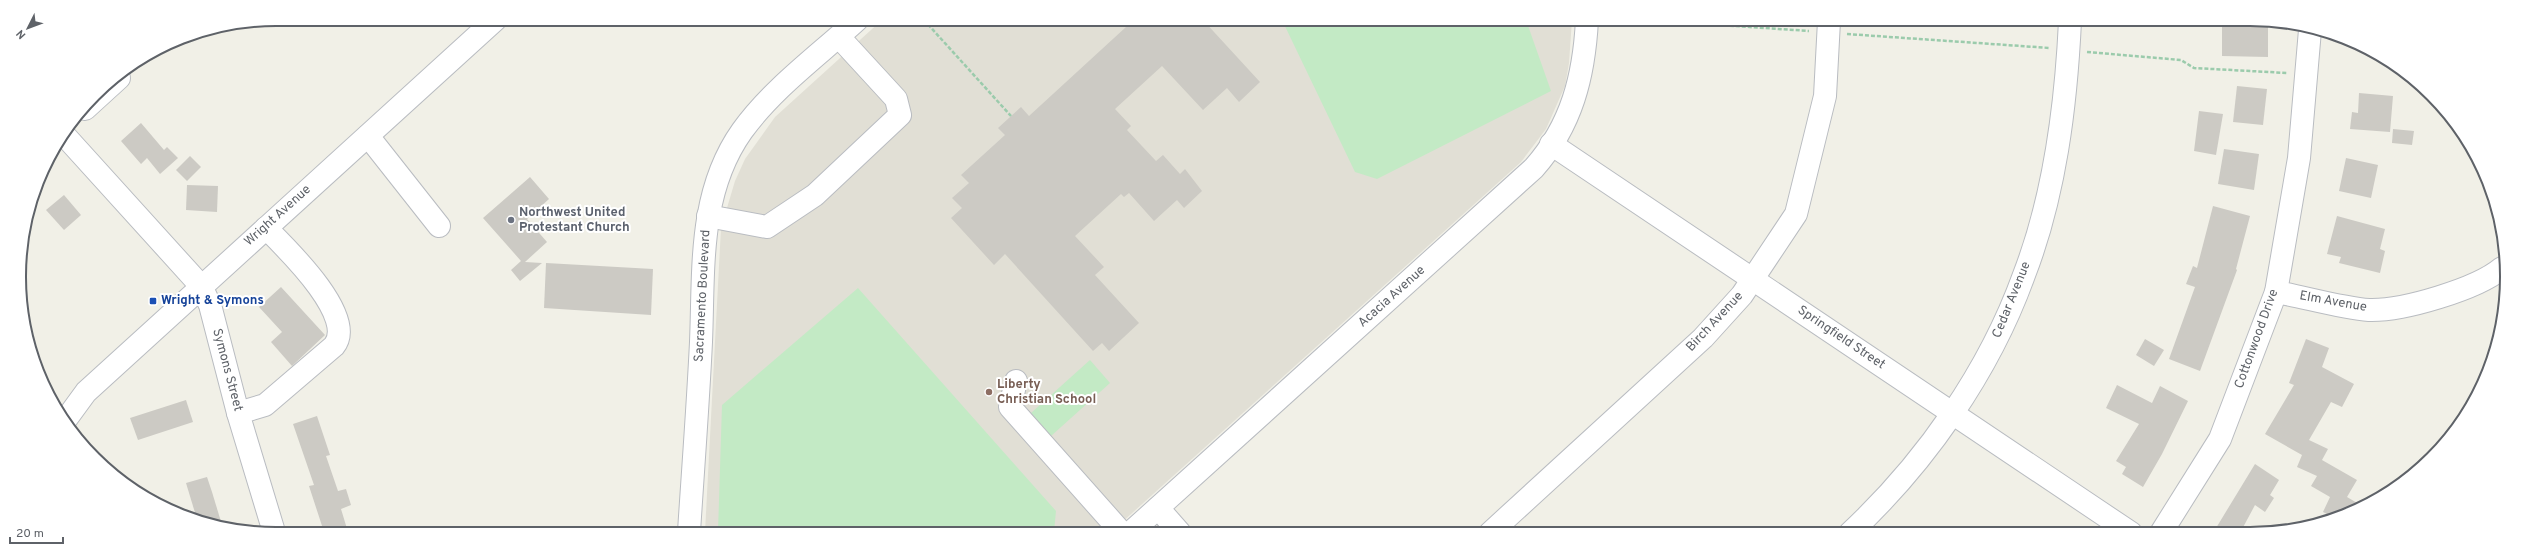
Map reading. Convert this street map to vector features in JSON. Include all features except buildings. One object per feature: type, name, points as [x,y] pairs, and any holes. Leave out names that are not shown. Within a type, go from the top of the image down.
[{"type":"street","name":"Wright Avenue","points":[[68,416],[86,392],[488,26]]},
{"type":"street","name":"Sacramento Boulevard","points":[[689,527],[701,342],[703,243],[715,186],[730,151],[742,131],[769,100],[851,26]]},
{"type":"street","name":"Acacia Avenue","points":[[1136,527],[1526,177],[1551,144],[1571,106],[1581,76],[1585,26]]},
{"type":"street","name":"Cedar Avenue","points":[[1856,527],[1877,508],[1915,464],[1951,413],[1995,342],[2025,275],[2045,206],[2063,117],[2070,26]]},
{"type":"street","name":"Birch Avenue","points":[[1497,527],[1703,338],[1742,295],[1796,214],[1825,96],[1829,29]]},
{"type":"street","name":"Cottonwood Drive","points":[[2165,527],[2220,439],[2276,292],[2300,158],[2310,34]]},
{"type":"street","points":[[708,216],[767,227],[815,195],[900,115],[896,99],[839,37]]},
{"type":"street","points":[[368,136],[439,226]]},
{"type":"street","name":"Symons Street","points":[[67,138],[201,286],[210,305],[238,413],[272,527]]},
{"type":"street","name":"Springfield Street","points":[[1551,144],[2122,527]]},
{"type":"street","points":[[238,413],[265,405],[334,346],[338,341],[340,332],[338,318],[331,303],[266,228]]},
{"type":"street","name":"Elm Avenue","points":[[2276,292],[2370,310],[2428,301],[2490,278],[2500,270]]},
{"type":"street","points":[[1016,381],[1010,408],[1117,527]]},
{"type":"street","points":[[1158,508],[1175,527]]},
{"type":"path","points":[[929,26],[1011,116]]},
{"type":"path","points":[[1768,26],[1829,29],[2054,49]]},
{"type":"path","points":[[2083,52],[2181,60],[2194,68],[2291,73]]},
{"type":"shaded area","name":"Liberty Christian School","points":[[875,26],[1572,26],[1569,63],[1565,86],[1546,129],[1521,162],[1117,527],[705,527],[721,228],[735,181],[745,159],[775,117]]},
{"type":"green space","points":[[1285,26],[1528,26],[1551,91],[1377,179],[1355,172]]},
{"type":"green space","points":[[858,288],[1056,511],[1054,527],[718,527],[722,405]]},
{"type":"green space","points":[[1090,360],[1110,383],[1051,436],[1031,413]]},
{"type":"place","name":"Northwest United Protestant Church","points":[[511,220]]},
{"type":"place","name":"Wright & Symons","points":[[153,301]]},
{"type":"place","name":"Liberty Christian School","points":[[989,392]]}]
